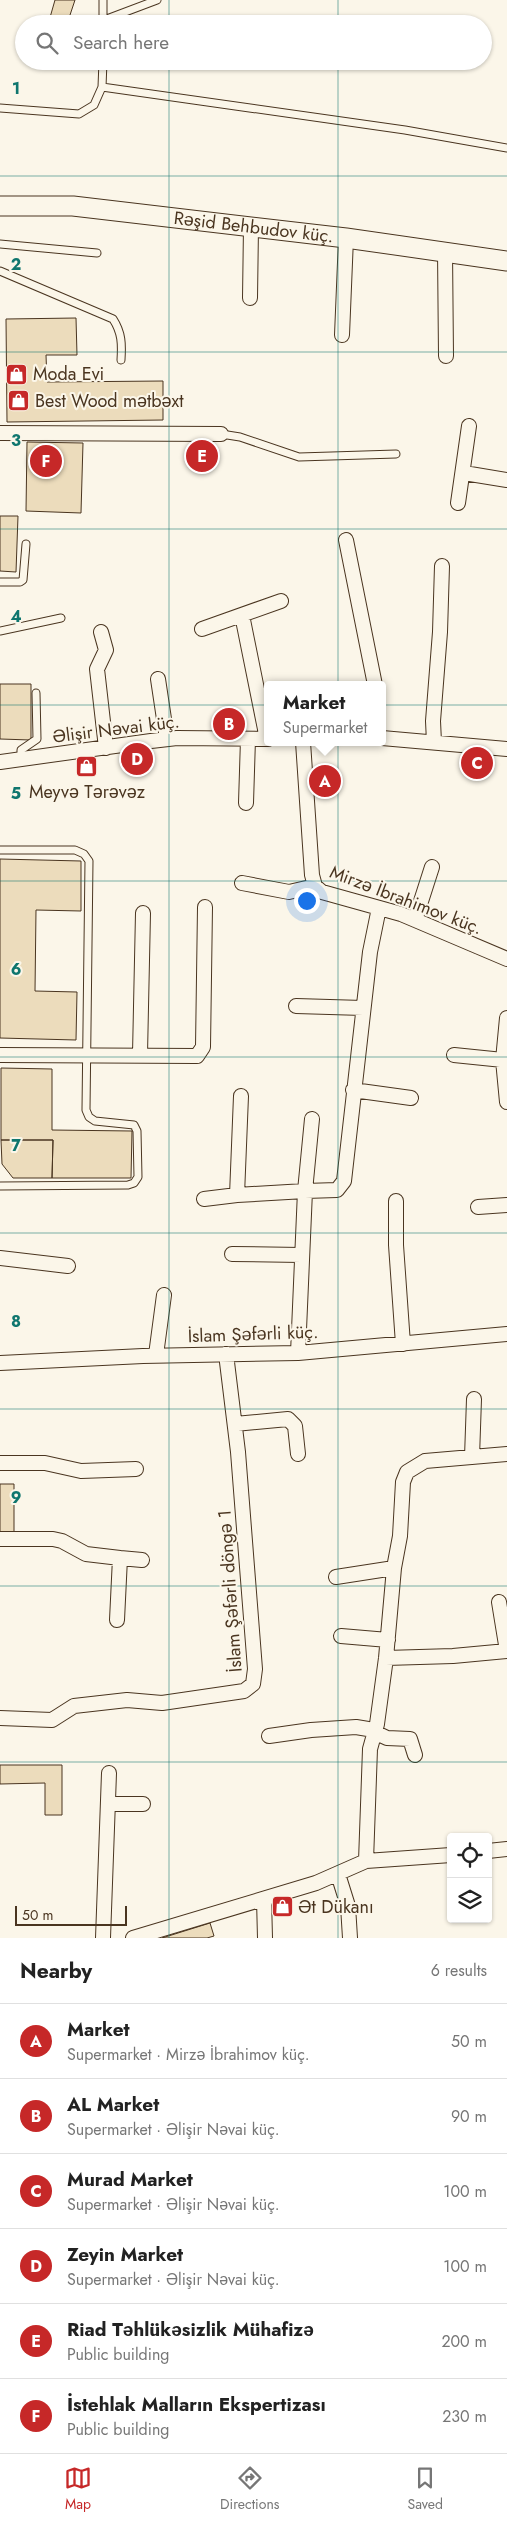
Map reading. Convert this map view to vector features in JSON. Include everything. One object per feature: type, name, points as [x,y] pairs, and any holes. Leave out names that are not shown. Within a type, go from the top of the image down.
[{"type":"street","name":"Rəşid Behbudov küç.","points":[[0,206],[73,206],[346,238],[507,261]]},
{"type":"street","points":[[250,227],[250,298]]},
{"type":"street","points":[[342,335],[346,238]]},
{"type":"street","points":[[445,252],[446,356]]},
{"type":"street","points":[[458,503],[464,472],[469,426]]},
{"type":"street","points":[[0,433],[221,434]]},
{"type":"street","points":[[464,472],[507,480]]},
{"type":"street","points":[[346,540],[373,681]]},
{"type":"street","points":[[434,742],[433,721],[440,641],[442,566]]},
{"type":"street","points":[[202,629],[281,601]]},
{"type":"street","points":[[242,614],[264,724]]},
{"type":"street","points":[[101,632],[106,650],[97,669],[106,748]]},
{"type":"street","points":[[158,679],[168,739]]},
{"type":"street","points":[[386,738],[507,749]]},
{"type":"street","name":"Əlişir Nəvai küç.","points":[[0,762],[21,761],[168,739],[264,739]]},
{"type":"street","points":[[246,803],[248,739]]},
{"type":"street","name":"Mirzə İbrahimov küç.","points":[[303,746],[312,875],[315,886],[328,894],[415,920],[507,958]]},
{"type":"street","points":[[415,920],[432,867]]},
{"type":"street","points":[[242,883],[289,892],[315,886]]},
{"type":"street","points":[[0,1055],[140,1054],[197,1056],[202,1047],[205,907]]},
{"type":"street","points":[[204,1199],[237,1195],[337,1190],[342,1187],[363,1008],[378,908]]},
{"type":"street","points":[[140,1054],[143,913]]},
{"type":"street","points":[[296,1006],[363,1008]]},
{"type":"street","points":[[507,1018],[503,1060],[507,1102]]},
{"type":"street","points":[[454,1055],[503,1060]]},
{"type":"street","points":[[353,1090],[411,1098]]},
{"type":"street","points":[[237,1195],[241,1096]]},
{"type":"street","points":[[298,1353],[301,1255],[312,1119]]},
{"type":"street","points":[[396,1201],[396,1253],[403,1344]]},
{"type":"street","points":[[478,1206],[507,1205]]},
{"type":"street","points":[[232,1254],[301,1255]]},
{"type":"street","points":[[0,1258],[68,1266]]},
{"type":"street","points":[[156,1355],[164,1296]]},
{"type":"street","name":"İslam Şəfərli küç.","points":[[0,1363],[156,1355],[298,1353],[507,1334]]},
{"type":"street","name":"İslam Şəfərli döngə 1","points":[[0,1718],[52,1720],[74,1706],[127,1700],[162,1703],[244,1691],[254,1684],[255,1669],[235,1424],[226,1354]]},
{"type":"street","points":[[472,1457],[474,1398]]},
{"type":"street","points":[[235,1424],[288,1419],[295,1426],[298,1454]]},
{"type":"street","points":[[366,1861],[369,1755],[375,1732],[386,1658],[394,1568],[400,1536],[403,1482],[407,1472],[425,1461],[507,1454]]},
{"type":"street","points":[[0,1463],[45,1463],[81,1471],[136,1469]]},
{"type":"street","points":[[0,1539],[53,1539],[62,1541],[86,1554],[142,1560]]},
{"type":"street","points":[[117,1620],[120,1558]]},
{"type":"street","points":[[336,1577],[394,1568]]},
{"type":"street","points":[[386,1658],[453,1656],[507,1651],[499,1602]]},
{"type":"street","points":[[341,1636],[388,1640]]},
{"type":"street","points":[[269,1736],[339,1727],[356,1727],[375,1732],[387,1738],[410,1739],[415,1755]]},
{"type":"street","points":[[102,1938],[109,1773]]},
{"type":"street","points":[[108,1804],[142,1804]]},
{"type":"street","points":[[492,1851],[507,1849]]},
{"type":"street","points":[[133,1938],[264,1899],[338,1874],[366,1861],[447,1854]]},
{"type":"street","points":[[338,1874],[348,1906],[350,1938]]},
{"type":"street","points":[[264,1899],[266,1911],[265,1938]]},
{"type":"lane","points":[[103,0],[104,15]]},
{"type":"lane","points":[[121,15],[157,0]]},
{"type":"lane","points":[[0,108],[79,114],[94,106],[102,88],[103,70]]},
{"type":"lane","points":[[102,88],[405,130],[507,148]]},
{"type":"lane","points":[[0,244],[97,253]]},
{"type":"lane","points":[[0,272],[113,319],[119,329],[122,342],[121,360]]},
{"type":"lane","points":[[221,434],[240,437],[299,457],[396,454]]},
{"type":"lane","points":[[0,582],[20,582],[23,580],[26,544]]},
{"type":"lane","points":[[0,631],[61,618]]},
{"type":"lane","points":[[21,761],[21,750],[37,739],[36,693]]},
{"type":"lane","points":[[0,850],[75,850],[84,854],[89,860],[86,1110],[89,1117],[95,1121],[128,1123],[134,1125],[138,1131],[138,1177],[134,1183],[128,1186],[0,1186]]},
{"type":"building","points":[[55,0],[75,0],[70,15],[51,15]]},
{"type":"building","points":[[76,318],[77,355],[46,355],[47,382],[163,381],[163,420],[7,422],[6,319]]},
{"type":"building","points":[[27,442],[83,443],[81,513],[26,511]]},
{"type":"building","points":[[0,516],[18,516],[16,572],[0,571]]},
{"type":"building","points":[[0,684],[31,684],[31,740],[0,739]]},
{"type":"building","points":[[0,859],[81,861],[81,911],[36,910],[35,991],[77,992],[76,1040],[0,1038]]},
{"type":"building","points":[[1,1068],[52,1069],[52,1130],[132,1131],[131,1178],[52,1178],[53,1140],[1,1140]]},
{"type":"building","points":[[1,1140],[53,1140],[52,1178],[13,1178],[2,1164]]},
{"type":"building","points":[[0,1484],[14,1484],[14,1534],[0,1534]]},
{"type":"building","points":[[0,1765],[62,1765],[62,1815],[45,1815],[45,1783],[0,1784]]},
{"type":"building","points":[[210,1923],[214,1936],[207,1938],[162,1938]]},
{"type":"place","name":"Moda Evi","points":[[17,374]]},
{"type":"place","name":"Best Wood mətbəxt","points":[[19,401]]},
{"type":"place","name":"Riad Təhlükəsizlik Mühafizə","points":[[202,456]]},
{"type":"place","name":"İstehlak Malların Ekspertizası","points":[[46,461]]},
{"type":"place","name":"AL Market","points":[[229,724]]},
{"type":"place","name":"Zeyin Market","points":[[137,759]]},
{"type":"place","name":"Murad Market","points":[[477,763]]},
{"type":"place","name":"Meyvə Tərəvəz","points":[[87,767]]},
{"type":"place","name":"Market","points":[[325,781]]},
{"type":"place","name":"Ət Dükanı","points":[[282,1907]]}]
